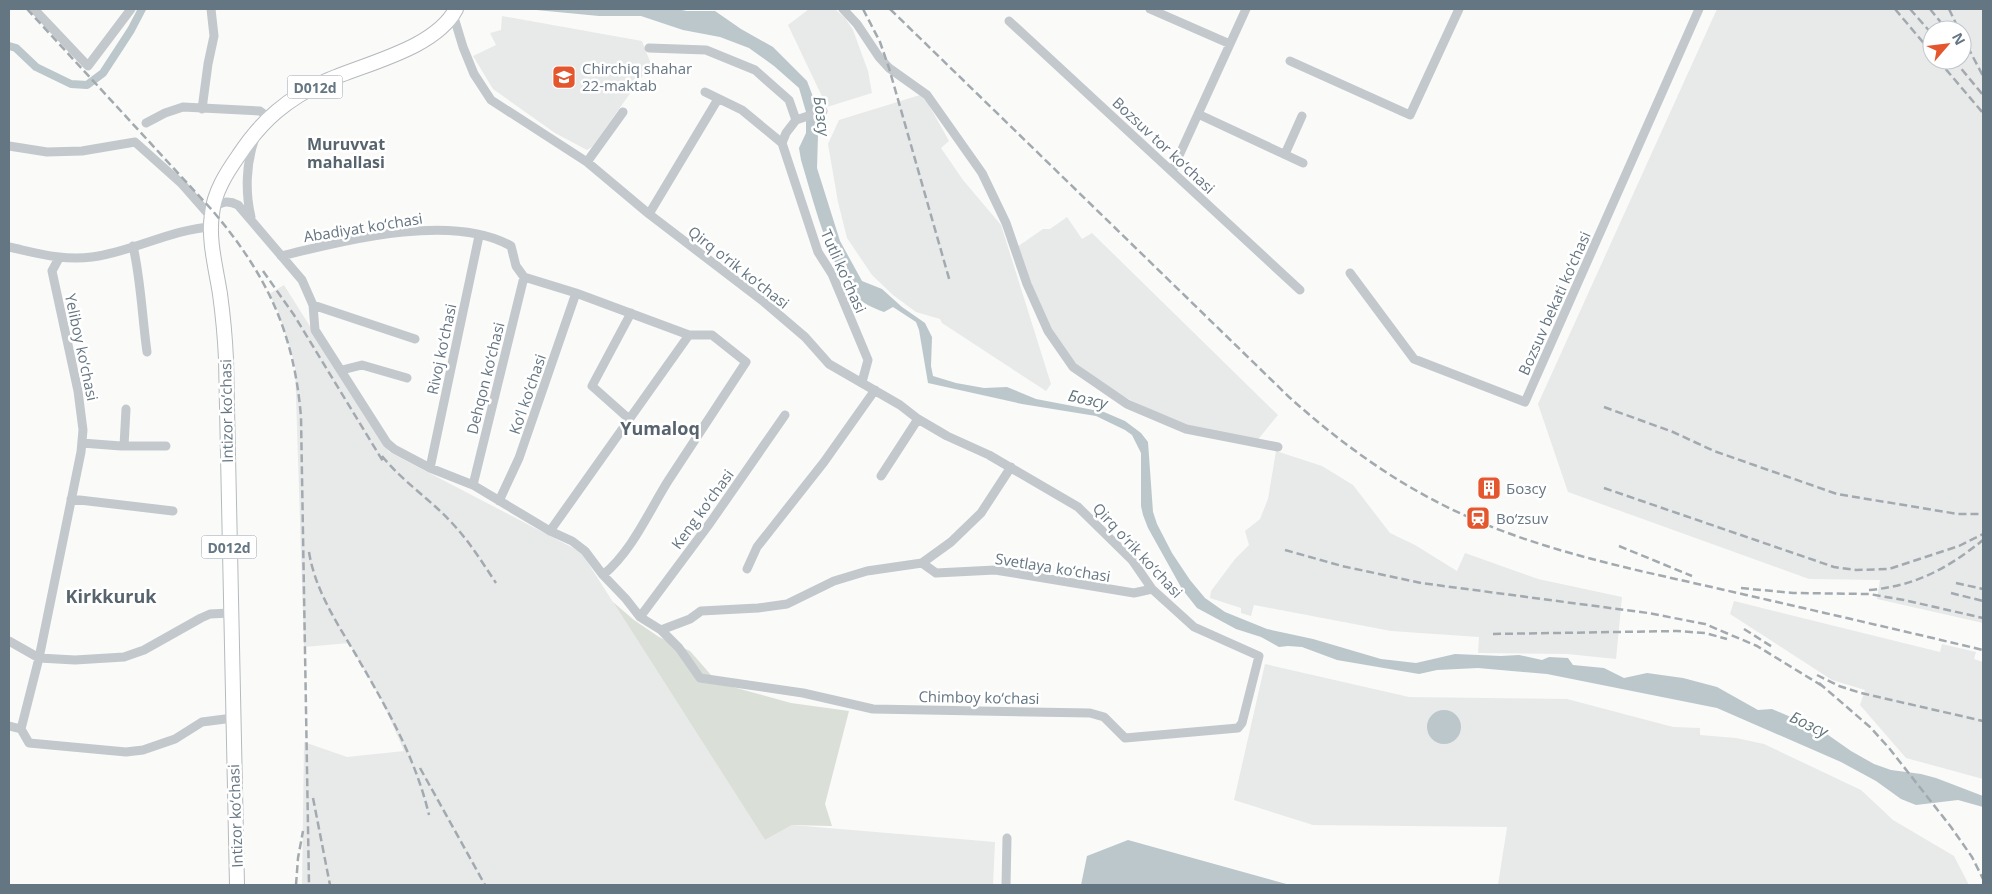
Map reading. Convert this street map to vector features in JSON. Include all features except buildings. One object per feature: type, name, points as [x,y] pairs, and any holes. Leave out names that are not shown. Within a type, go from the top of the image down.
[{"type":"main road","name":"D012d","points":[[212,218],[216,197],[227,174],[247,143],[265,121],[287,103],[326,81],[430,37],[444,26],[455,12]]},
{"type":"main road","name":"Intizor ko‘chasi","points":[[212,218],[212,247],[225,340],[237,885]]},
{"type":"street","points":[[34,9],[88,66],[131,9]]},
{"type":"street","points":[[202,109],[214,36],[211,9]]},
{"type":"street","points":[[843,9],[857,24],[879,57],[889,68],[927,95],[982,173],[1006,223],[1028,284],[1048,331],[1073,367],[1127,404],[1186,429],[1278,447]]},
{"type":"street","points":[[1150,9],[1230,44]]},
{"type":"street","points":[[1172,171],[1246,9]]},
{"type":"street","points":[[1290,61],[1410,115],[1459,9]]},
{"type":"street","name":"Bozsuv bekati ko‘chasi","points":[[1350,273],[1414,359],[1525,402],[1699,9]]},
{"type":"street","name":"Qirq o‘rik ko‘chasi","points":[[455,12],[463,47],[474,74],[491,100],[586,162],[649,214],[764,302],[805,337],[829,364],[876,390],[918,419],[1011,467],[1078,507],[1132,560],[1152,589],[1194,627],[1259,656]]},
{"type":"street","name":"Bozsuv tor ko‘chasi","points":[[1009,21],[1300,290]]},
{"type":"street","points":[[649,48],[706,50],[755,70],[788,100],[796,120]]},
{"type":"street","points":[[705,92],[742,110],[782,143],[786,133],[796,120],[823,111]]},
{"type":"street","points":[[649,214],[718,99]]},
{"type":"street","points":[[146,123],[165,113],[183,107],[260,111],[265,121],[252,145],[249,162],[248,196],[252,222]]},
{"type":"street","points":[[586,162],[623,112]]},
{"type":"street","points":[[1198,114],[1303,163]]},
{"type":"street","points":[[1285,154],[1302,116]]},
{"type":"street","points":[[9,146],[47,152],[82,151],[135,142],[182,184],[212,218]]},
{"type":"street","name":"Tutli ko‘chasi","points":[[782,143],[818,252],[832,274],[868,360],[862,382]]},
{"type":"street","points":[[9,247],[59,258],[93,257],[194,228],[212,218],[221,202],[231,202],[241,208],[302,280],[313,305],[315,330],[387,443],[394,449],[430,468],[473,485],[550,531],[572,541],[585,551],[603,575],[640,617],[661,630]]},
{"type":"street","name":"Abadiyat ko‘chasi","points":[[280,256],[416,230],[456,230],[501,240],[511,246],[516,266],[524,277]]},
{"type":"street","name":"Rivoj ko‘chasi","points":[[430,468],[479,236]]},
{"type":"street","points":[[133,246],[140,273],[141,308],[147,352]]},
{"type":"street","name":"Yeliboy ko‘chasi","points":[[21,729],[39,658],[82,443],[83,430],[78,391],[52,271],[59,258]]},
{"type":"street","points":[[524,277],[576,293],[689,335],[712,335],[746,362],[667,482],[631,542],[614,566],[603,575]]},
{"type":"street","name":"Dehqon ko‘chasi","points":[[473,485],[524,277]]},
{"type":"street","name":"Ko‘l ko‘chasi","points":[[499,501],[519,458],[576,293]]},
{"type":"street","name":"Rivoj ko‘chasi","points":[[313,305],[415,339]]},
{"type":"street","points":[[628,418],[592,386],[631,313]]},
{"type":"street","points":[[550,531],[628,418],[689,335]]},
{"type":"street","name":"Rivoj ko‘chasi","points":[[342,370],[362,365],[407,378]]},
{"type":"street","points":[[747,569],[757,547],[824,462],[876,390]]},
{"type":"street","points":[[124,446],[126,409]]},
{"type":"street","name":"Keng ko‘chasi","points":[[640,617],[710,523],[785,416]]},
{"type":"street","points":[[882,476],[918,419]]},
{"type":"street","points":[[82,443],[166,446]]},
{"type":"street","name":"Svetlaya ko‘chasi","points":[[661,630],[690,619],[701,611],[758,608],[787,604],[834,581],[867,571],[922,563],[951,542],[981,513],[1011,467]]},
{"type":"street","points":[[71,499],[173,512]]},
{"type":"street","name":"Svetlaya ko‘chasi","points":[[922,563],[936,572],[995,570],[1134,593],[1152,589]]},
{"type":"street","points":[[9,641],[39,658],[75,660],[124,656],[144,650],[210,614],[230,613]]},
{"type":"street","name":"Chimboy ko‘chasi","points":[[661,630],[679,648],[700,678],[803,692],[873,709],[1090,713],[1104,717],[1125,738],[1238,728],[1242,723],[1259,656]]},
{"type":"street","points":[[9,726],[21,729],[29,743],[126,752],[143,750],[175,739],[202,722],[233,718]]},
{"type":"street","points":[[1006,885],[1007,838]]},
{"type":"shaded area","name":"Бозсу","points":[[526,9],[676,9],[715,11],[741,29],[773,47],[807,81],[815,102],[818,135],[817,168],[840,241],[862,281],[882,289],[902,307],[925,323],[932,337],[931,366],[933,376],[956,383],[984,388],[1007,387],[1036,399],[1104,412],[1125,421],[1141,433],[1148,442],[1153,512],[1157,524],[1172,553],[1190,580],[1205,598],[1225,612],[1267,629],[1313,639],[1381,659],[1416,663],[1455,654],[1519,655],[1542,660],[1549,657],[1568,658],[1573,665],[1604,668],[1624,678],[1647,673],[1683,678],[1717,687],[1758,710],[1772,709],[1821,730],[1874,764],[1891,770],[1936,778],[1983,796],[1983,807],[1958,800],[1916,805],[1901,799],[1876,781],[1841,762],[1717,708],[1547,674],[1478,668],[1437,670],[1419,674],[1337,660],[1302,647],[1279,647],[1261,637],[1236,629],[1197,608],[1182,589],[1148,528],[1143,515],[1141,506],[1141,453],[1132,435],[1096,416],[1022,404],[928,383],[916,322],[893,307],[884,312],[868,305],[854,295],[837,267],[816,211],[801,160],[799,148],[806,133],[806,112],[799,88],[774,66],[749,48],[720,37],[683,30],[641,16],[599,16]]},
{"type":"shaded area","points":[[809,9],[835,9],[845,18],[853,30],[868,71],[872,93],[827,107],[788,25]]},
{"type":"shaded area","points":[[1717,9],[1983,9],[1983,623],[1877,599],[1880,580],[1809,579],[1568,492],[1538,404]]},
{"type":"shaded area","name":"Chirchiq shahar 22-maktab","points":[[502,16],[642,41],[651,64],[592,147],[587,150],[555,133],[493,89],[473,56],[496,45],[490,33],[501,30]]},
{"type":"shaded area","points":[[920,95],[925,98],[949,141],[941,148],[963,180],[1001,225],[1051,384],[1046,391],[942,323],[940,319],[916,312],[893,295],[872,275],[847,238],[838,202],[828,144],[839,120]]},
{"type":"shaded area","points":[[1067,217],[1082,239],[1092,233],[1278,415],[1256,442],[1187,427],[1120,395],[1082,371],[1068,357],[1050,327],[1030,284],[1017,247],[1043,229],[1050,229]]},
{"type":"shaded area","points":[[284,285],[389,452],[581,552],[765,840],[792,825],[995,842],[993,885],[302,885],[304,742],[347,757],[404,751],[383,703],[349,643],[304,647],[295,365],[278,311],[269,294]]},
{"type":"shaded area","points":[[1276,451],[1322,466],[1353,485],[1390,533],[1415,545],[1457,571],[1465,553],[1538,579],[1622,597],[1616,659],[1567,654],[1478,653],[1479,637],[1391,631],[1254,605],[1251,616],[1241,613],[1241,608],[1210,598],[1211,591],[1235,559],[1249,545],[1245,531],[1260,519],[1268,499]]},
{"type":"shaded area","points":[[1734,601],[1940,652],[1942,644],[1976,652],[1974,659],[1983,662],[1983,779],[1906,758],[1860,705],[1865,690],[1832,680],[1730,614]]},
{"type":"shaded area","points":[[613,602],[634,620],[659,637],[690,651],[718,683],[791,703],[849,711],[825,804],[832,826],[792,825],[765,840]]},
{"type":"shaded area","points":[[1265,664],[1409,697],[1567,699],[1673,727],[1700,728],[1700,735],[1736,738],[1764,744],[1861,790],[1893,820],[1954,856],[1969,885],[1498,885],[1507,827],[1313,825],[1234,800]]},
{"type":"shaded area","points":[[1444,710],[1456,715],[1461,727],[1456,739],[1444,744],[1432,739],[1427,727],[1432,715]]},
{"type":"shaded area","points":[[1128,840],[1290,885],[1081,885],[1087,856]]},
{"type":"waterway","points":[[9,46],[16,48],[36,67],[71,84],[87,85],[103,73],[131,30],[142,9]]},
{"type":"railway","points":[[27,9],[212,210],[248,258],[274,306],[284,331],[292,358],[301,417],[309,885]]},
{"type":"railway","points":[[863,9],[880,42],[889,68],[950,282]]},
{"type":"railway","points":[[890,9],[1289,397],[1325,428],[1382,470],[1422,494],[1475,520],[1507,533],[1573,554],[1983,650]]},
{"type":"railway","points":[[1895,9],[1922,41]]},
{"type":"railway","points":[[1910,9],[1922,23]]},
{"type":"railway","points":[[1930,9],[1939,20]]},
{"type":"railway","points":[[1949,9],[1954,20]]},
{"type":"railway","points":[[1972,55],[1983,76]]},
{"type":"railway","points":[[1946,70],[1983,113]]},
{"type":"railway","points":[[1962,70],[1983,95]]},
{"type":"railway","points":[[263,271],[294,315],[384,463]]},
{"type":"railway","points":[[1604,407],[1673,432],[1714,451],[1837,494],[1958,514],[1983,514]]},
{"type":"railway","points":[[382,456],[399,474],[444,514],[475,552],[496,583]]},
{"type":"railway","points":[[1604,488],[1834,567],[1856,570],[1889,569],[1959,546],[1983,534]]},
{"type":"railway","points":[[1869,590],[1901,585],[1930,574],[1943,568],[1983,540]]},
{"type":"railway","points":[[1619,546],[1692,576]]},
{"type":"railway","points":[[1285,550],[1342,566],[1421,583],[1648,613],[1705,624],[1757,646],[1824,687]]},
{"type":"railway","points":[[309,552],[321,593],[378,694],[408,752],[429,815]]},
{"type":"railway","points":[[1956,583],[1983,589]]},
{"type":"railway","points":[[1741,588],[1793,593],[1869,594],[1983,618]]},
{"type":"railway","points":[[1951,593],[1983,601]]},
{"type":"railway","points":[[1744,629],[1774,648]]},
{"type":"railway","points":[[1493,634],[1677,631],[1705,633],[1727,639]]},
{"type":"railway","points":[[1817,675],[1839,686],[1861,693],[1983,721]]},
{"type":"railway","points":[[1819,683],[1870,727],[1889,748],[1951,827],[1972,857],[1983,879]]},
{"type":"railway","points":[[420,768],[485,885]]},
{"type":"railway","points":[[313,798],[330,885]]},
{"type":"railway","points":[[296,885],[303,831]]},
{"type":"place","name":"Chirchiq shahar 22-maktab","points":[[564,77]]},
{"type":"place","name":"Бозсу","points":[[1489,488]]},
{"type":"place","name":"Bo‘zsuv","points":[[1478,518]]},
{"type":"district","name":"Muruvvat mahallasi","points":[[346,153]]},
{"type":"district","name":"Yumaloq","points":[[660,428]]},
{"type":"district","name":"Kirkkuruk","points":[[111,596]]}]
